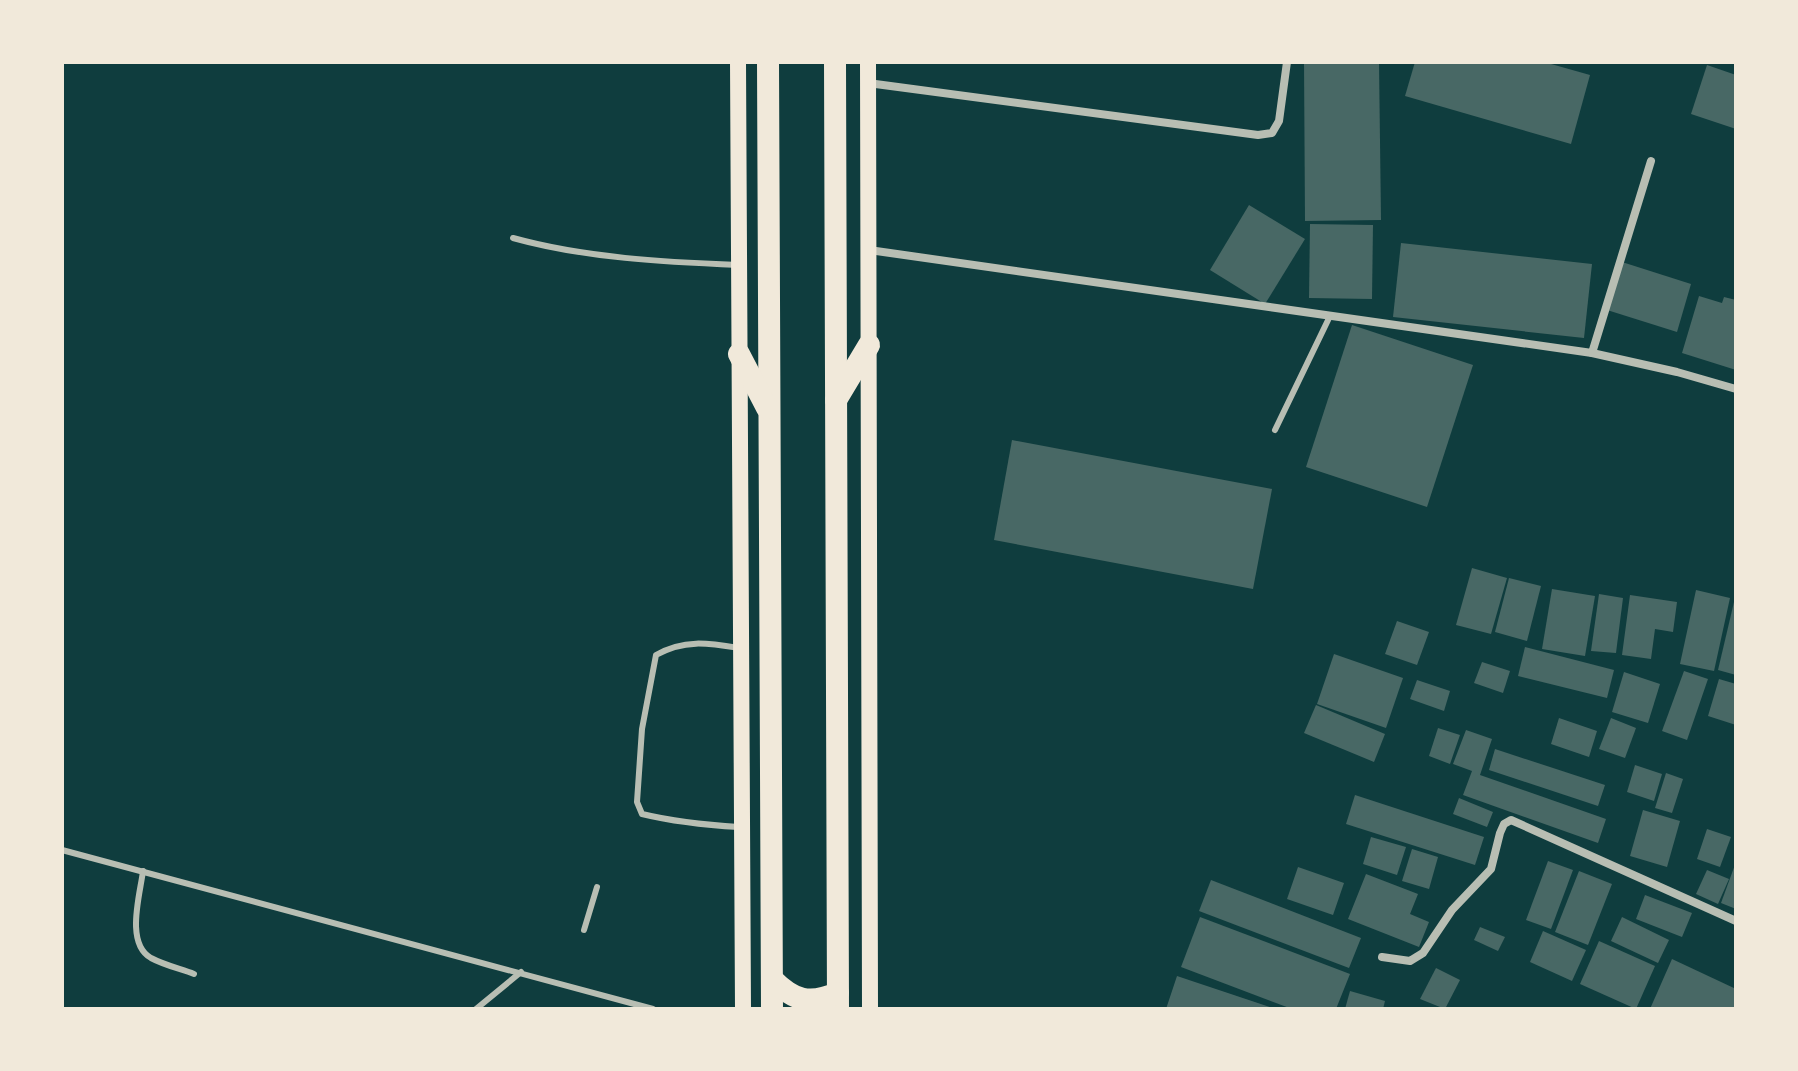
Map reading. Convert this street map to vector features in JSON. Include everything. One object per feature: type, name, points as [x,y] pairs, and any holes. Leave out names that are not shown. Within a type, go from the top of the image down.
[{"type":"highway","points":[[768,62],[772,1009]]},
{"type":"highway","points":[[772,979],[785,993],[802,1000],[838,1001],[835,62]]},
{"type":"highway","points":[[835,401],[869,345]]},
{"type":"highway","points":[[739,354],[769,412]]},
{"type":"main road","points":[[738,62],[743,1009]]},
{"type":"main road","points":[[868,62],[870,1009]]},
{"type":"street","points":[[868,83],[1258,135],[1272,133],[1279,121],[1287,62]]},
{"type":"street","points":[[1592,353],[1651,161]]},
{"type":"street","points":[[869,250],[1592,353],[1736,389]]},
{"type":"street","points":[[1382,957],[1410,961],[1423,953],[1452,910],[1491,869],[1500,833],[1504,824],[1511,820],[1736,921]]},
{"type":"lane","points":[[513,238],[549,248],[688,263],[739,265]]},
{"type":"lane","points":[[1275,430],[1330,316]]},
{"type":"lane","points":[[741,649],[696,642],[670,647],[656,655],[642,729],[637,802],[642,814],[653,817],[689,825],[742,827]]},
{"type":"lane","points":[[62,850],[653,1009]]},
{"type":"lane","points":[[143,871],[136,923],[140,945],[149,957],[194,974]]},
{"type":"lane","points":[[584,930],[597,887]]},
{"type":"lane","points":[[476,1009],[521,972]]},
{"type":"building","points":[[1304,62],[1379,62],[1381,220],[1305,221]]},
{"type":"building","points":[[1415,62],[1544,62],[1590,75],[1571,144],[1405,96]]},
{"type":"building","points":[[1707,65],[1736,75],[1736,129],[1691,114]]},
{"type":"building","points":[[1249,205],[1305,239],[1265,304],[1210,270]]},
{"type":"building","points":[[1310,224],[1373,225],[1372,299],[1309,298]]},
{"type":"building","points":[[1401,243],[1592,264],[1584,338],[1393,317]]},
{"type":"building","points":[[1622,262],[1691,284],[1677,332],[1607,310]]},
{"type":"building","points":[[1699,296],[1722,303],[1724,297],[1736,300],[1736,370],[1682,353]]},
{"type":"building","points":[[1352,325],[1473,365],[1427,507],[1306,467]]},
{"type":"building","points":[[1012,440],[1272,489],[1253,589],[994,540]]},
{"type":"building","points":[[1472,568],[1507,578],[1491,634],[1456,625]]},
{"type":"building","points":[[1509,578],[1541,586],[1527,641],[1495,632]]},
{"type":"building","points":[[1552,589],[1595,596],[1585,656],[1542,649]]},
{"type":"building","points":[[1696,590],[1730,598],[1714,671],[1680,664]]},
{"type":"building","points":[[1599,594],[1623,598],[1616,653],[1591,651]]},
{"type":"building","points":[[1630,595],[1677,602],[1673,632],[1655,629],[1651,659],[1622,655]]},
{"type":"building","points":[[1736,602],[1736,675],[1718,670]]},
{"type":"building","points":[[1397,621],[1429,632],[1417,665],[1385,654]]},
{"type":"building","points":[[1525,647],[1614,670],[1607,698],[1518,676]]},
{"type":"building","points":[[1334,654],[1403,678],[1386,728],[1317,704]]},
{"type":"building","points":[[1482,662],[1510,671],[1503,693],[1474,683]]},
{"type":"building","points":[[1684,671],[1708,679],[1687,740],[1662,731]]},
{"type":"building","points":[[1624,672],[1660,684],[1648,723],[1612,712]]},
{"type":"building","points":[[1719,679],[1736,684],[1736,725],[1708,716]]},
{"type":"building","points":[[1417,680],[1450,691],[1444,711],[1410,699]]},
{"type":"building","points":[[1316,705],[1385,734],[1374,762],[1304,733]]},
{"type":"building","points":[[1559,718],[1597,731],[1589,757],[1551,744]]},
{"type":"building","points":[[1611,718],[1636,728],[1625,758],[1599,749]]},
{"type":"building","points":[[1438,728],[1460,735],[1450,764],[1429,756]]},
{"type":"building","points":[[1466,730],[1492,739],[1480,775],[1606,819],[1598,843],[1463,795],[1472,771],[1453,764]]},
{"type":"building","points":[[1495,749],[1605,785],[1598,806],[1489,770]]},
{"type":"building","points":[[1635,765],[1662,774],[1654,801],[1627,792]]},
{"type":"building","points":[[1666,773],[1683,779],[1672,813],[1655,808]]},
{"type":"building","points":[[1355,795],[1484,837],[1475,865],[1346,824]]},
{"type":"building","points":[[1459,798],[1493,812],[1487,827],[1453,814]]},
{"type":"building","points":[[1643,810],[1680,821],[1667,867],[1630,856]]},
{"type":"building","points":[[1707,829],[1731,837],[1720,867],[1697,859]]},
{"type":"building","points":[[1371,837],[1406,847],[1397,875],[1363,864]]},
{"type":"building","points":[[1412,849],[1438,857],[1429,889],[1402,881]]},
{"type":"building","points":[[1548,861],[1573,870],[1551,929],[1526,920]]},
{"type":"building","points":[[1736,862],[1736,909],[1721,903]]},
{"type":"building","points":[[1298,867],[1344,883],[1333,915],[1287,899]]},
{"type":"building","points":[[1707,870],[1729,879],[1718,904],[1696,894]]},
{"type":"building","points":[[1579,871],[1612,884],[1588,945],[1555,932]]},
{"type":"building","points":[[1366,874],[1418,894],[1410,914],[1429,922],[1419,947],[1348,919]]},
{"type":"building","points":[[1211,880],[1361,938],[1349,968],[1199,911]]},
{"type":"building","points":[[1645,895],[1692,913],[1682,937],[1636,919]]},
{"type":"building","points":[[1200,917],[1350,974],[1336,1009],[1292,1009],[1181,967]]},
{"type":"building","points":[[1622,917],[1669,940],[1658,963],[1611,941]]},
{"type":"building","points":[[1480,927],[1505,937],[1498,951],[1474,940]]},
{"type":"building","points":[[1543,931],[1586,950],[1572,981],[1530,962]]},
{"type":"building","points":[[1599,941],[1655,966],[1636,1009],[1580,984]]},
{"type":"building","points":[[1672,959],[1736,989],[1735,1009],[1650,1009]]},
{"type":"building","points":[[1436,968],[1460,980],[1445,1009],[1420,999]]},
{"type":"building","points":[[1177,976],[1273,1008],[1273,1009],[1166,1009]]},
{"type":"building","points":[[1350,991],[1385,1001],[1383,1009],[1345,1009]]}]
